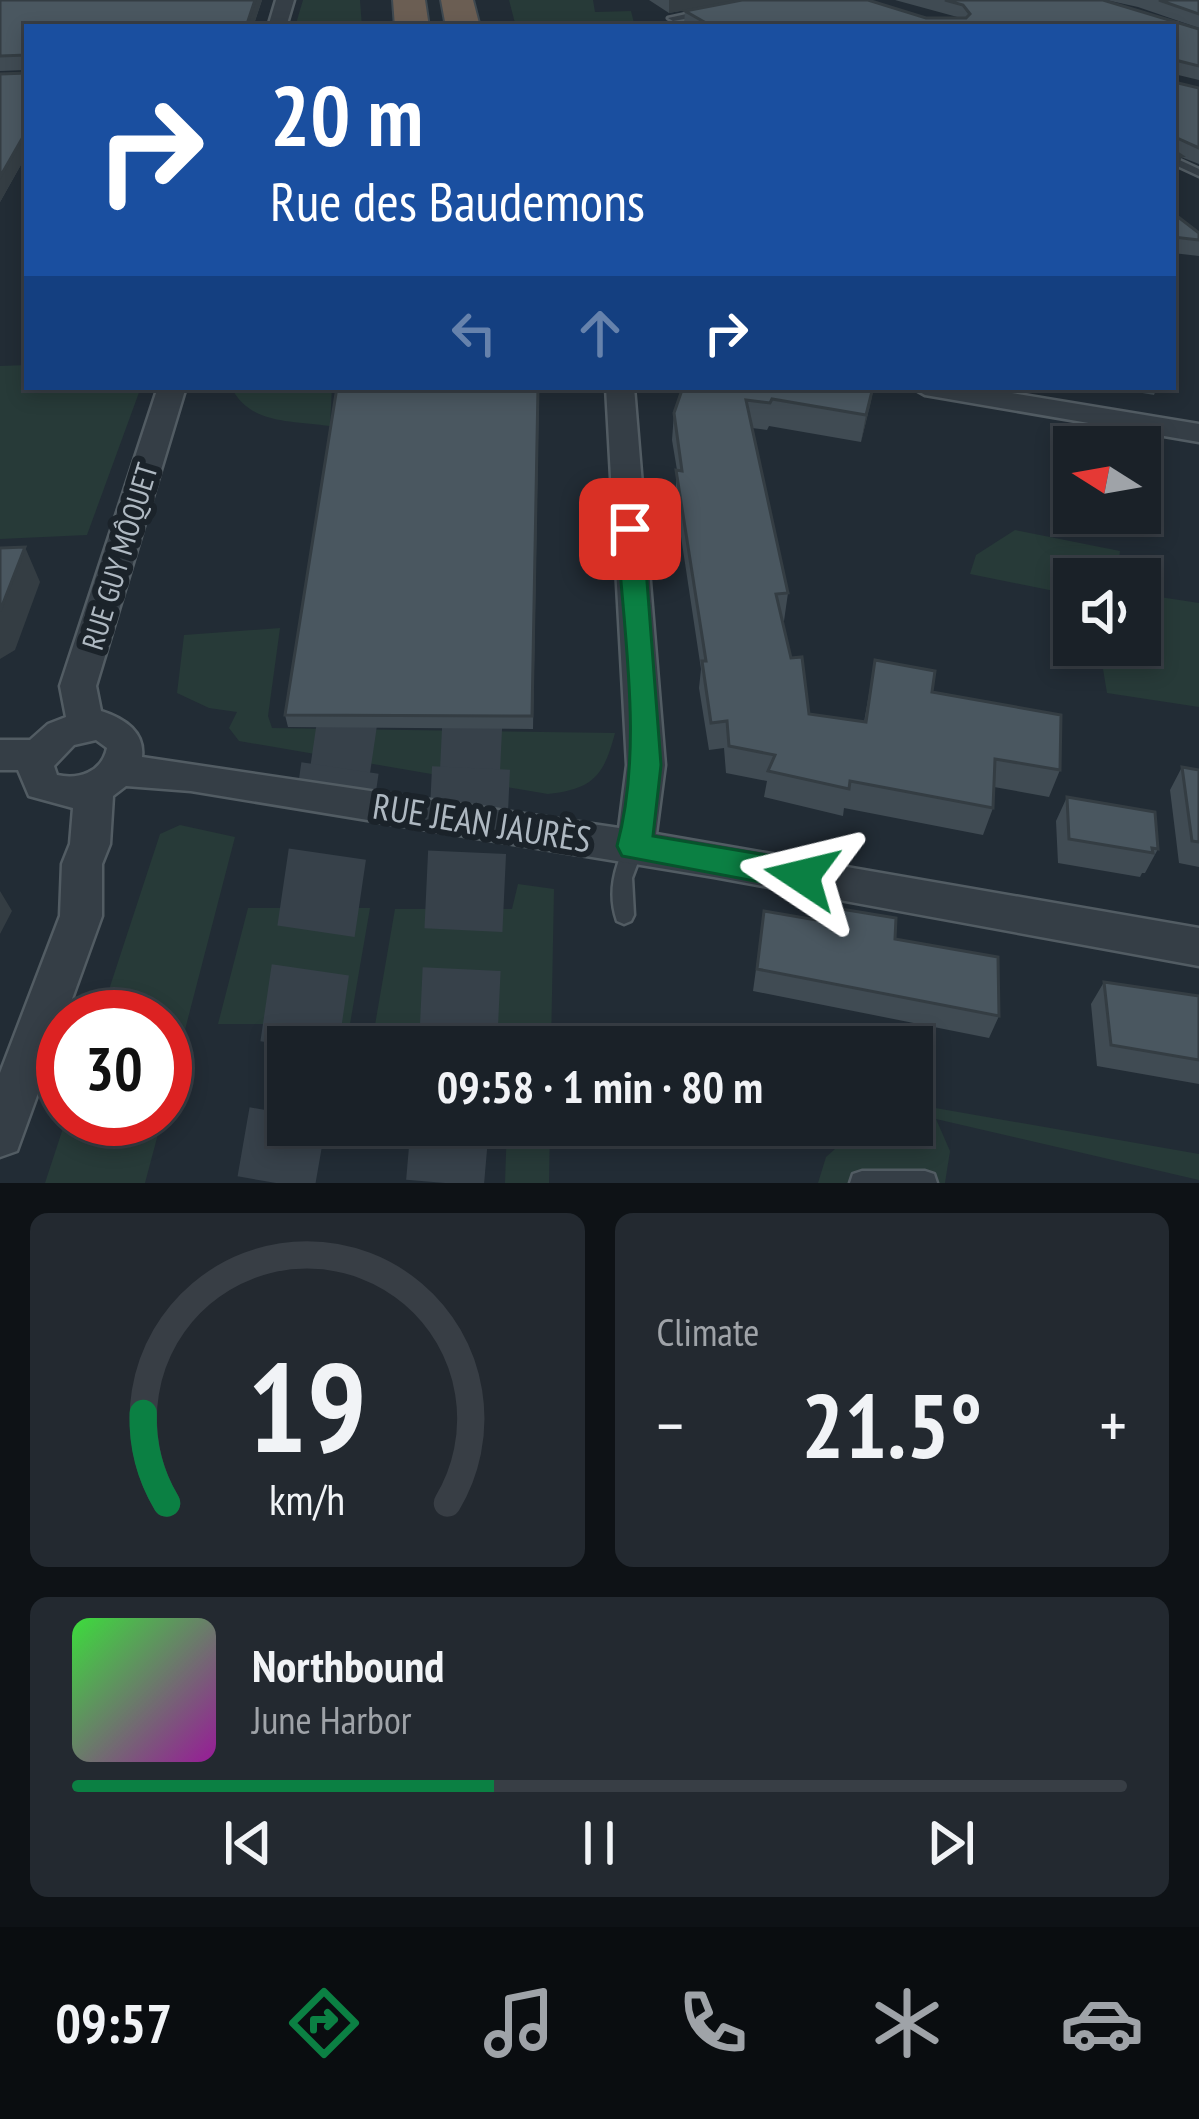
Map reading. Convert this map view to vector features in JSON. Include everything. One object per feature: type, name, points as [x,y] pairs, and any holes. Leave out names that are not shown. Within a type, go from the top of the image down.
[{"type":"street","name":"RUE GUY MÔQUET","points":[[86,725],[79,686],[171,390]]},
{"type":"street","points":[[620,390],[646,765],[634,846]]},
{"type":"street","points":[[943,390],[1199,433]]},
{"type":"street","points":[[0,1133],[81,916],[82,864],[106,780],[125,758],[122,736],[100,725],[59,735],[39,754],[37,777],[52,792],[64,795],[106,780]]},
{"type":"street","points":[[0,755],[39,754]]},
{"type":"street","name":"RUE JEAN JAURÈS","points":[[106,780],[191,776],[634,846],[1199,947]]},
{"type":"lane","points":[[673,18],[725,9]]},
{"type":"lane","points":[[624,915],[622,878],[634,846]]},
{"type":"lane","points":[[862,1183],[925,1183]]},
{"type":"green space","points":[[303,0],[360,0],[362,24],[296,24]]},
{"type":"green space","points":[[509,0],[593,0],[595,12],[631,11],[634,24],[515,24]]},
{"type":"green space","points":[[24,365],[24,390],[140,390],[87,535],[0,539],[0,366]]},
{"type":"green space","points":[[233,390],[332,390],[330,426],[260,414]]},
{"type":"green space","points":[[1015,530],[1120,551],[1119,558],[1053,558],[1053,591],[970,574],[976,555]]},
{"type":"green space","points":[[1161,597],[1199,603],[1199,707],[1107,693],[1102,666],[1161,666]]},
{"type":"green space","points":[[280,628],[268,716],[272,728],[615,733],[606,760],[587,784],[548,794],[239,741],[229,728],[237,712],[209,708],[177,693],[184,635]]},
{"type":"green space","points":[[180,825],[235,837],[192,1003],[192,990],[109,990],[160,834]]},
{"type":"green space","points":[[518,884],[554,889],[551,1026],[375,1025],[395,909],[512,909]]},
{"type":"green space","points":[[248,908],[370,908],[350,1024],[218,1024]]},
{"type":"green space","points":[[933,1108],[1199,1154],[1199,1180],[936,1119],[950,1151],[945,1183],[818,1183],[826,1157],[838,1146],[933,1146]]},
{"type":"green space","points":[[57,1146],[155,1146],[145,1183],[45,1183]]},
{"type":"green space","points":[[506,1146],[550,1146],[549,1183],[505,1183]]},
{"type":"building","points":[[0,0],[255,0],[247,24],[24,24],[24,55],[0,56]]},
{"type":"building","points":[[742,0],[868,0],[926,18],[966,18],[970,14],[963,5],[945,0],[1103,0],[1199,29],[1199,66],[1176,60],[1176,24],[708,24],[685,11]]},
{"type":"building","points":[[1159,0],[1199,0],[1199,14]]},
{"type":"building","points":[[24,73],[24,135],[0,177],[0,74]]},
{"type":"building","points":[[1176,82],[1199,88],[1199,148],[1177,138]]},
{"type":"building","points":[[1176,215],[1199,233],[1199,240],[1176,237]]},
{"type":"building","points":[[337,390],[538,390],[532,716],[285,715]]},
{"type":"building","points":[[682,390],[872,390],[866,415],[772,399],[770,403],[746,400],[788,593],[776,594],[791,658],[802,657],[809,714],[866,722],[875,660],[935,671],[932,692],[1061,715],[1060,770],[995,759],[993,808],[850,781],[849,789],[768,771],[775,755],[729,746],[727,721],[711,723],[676,470],[682,471],[674,413]]},
{"type":"building","points":[[25,547],[0,611],[0,548]]},
{"type":"building","points":[[1182,767],[1199,770],[1199,842],[1192,841]]},
{"type":"building","points":[[1067,797],[1155,812],[1158,849],[1152,848],[1153,853],[1069,839]]},
{"type":"building","points":[[835,908],[896,918],[895,939],[998,957],[999,1016],[757,969],[764,911],[834,923]]},
{"type":"building","points":[[1104,982],[1199,996],[1199,1060],[1111,1045]]},
{"type":"tunnel","points":[[470,771],[476,645]]},
{"type":"tunnel","points":[[340,771],[358,648]]},
{"type":"tunnel","points":[[302,1026],[340,768]]},
{"type":"tunnel","points":[[459,1026],[471,768]]},
{"type":"tunnel","points":[[276,1183],[282,1146]]},
{"type":"tunnel","points":[[445,1183],[448,1146]]},
{"type":"route","points":[[630,529],[646,765],[634,846],[802,876]]}]
